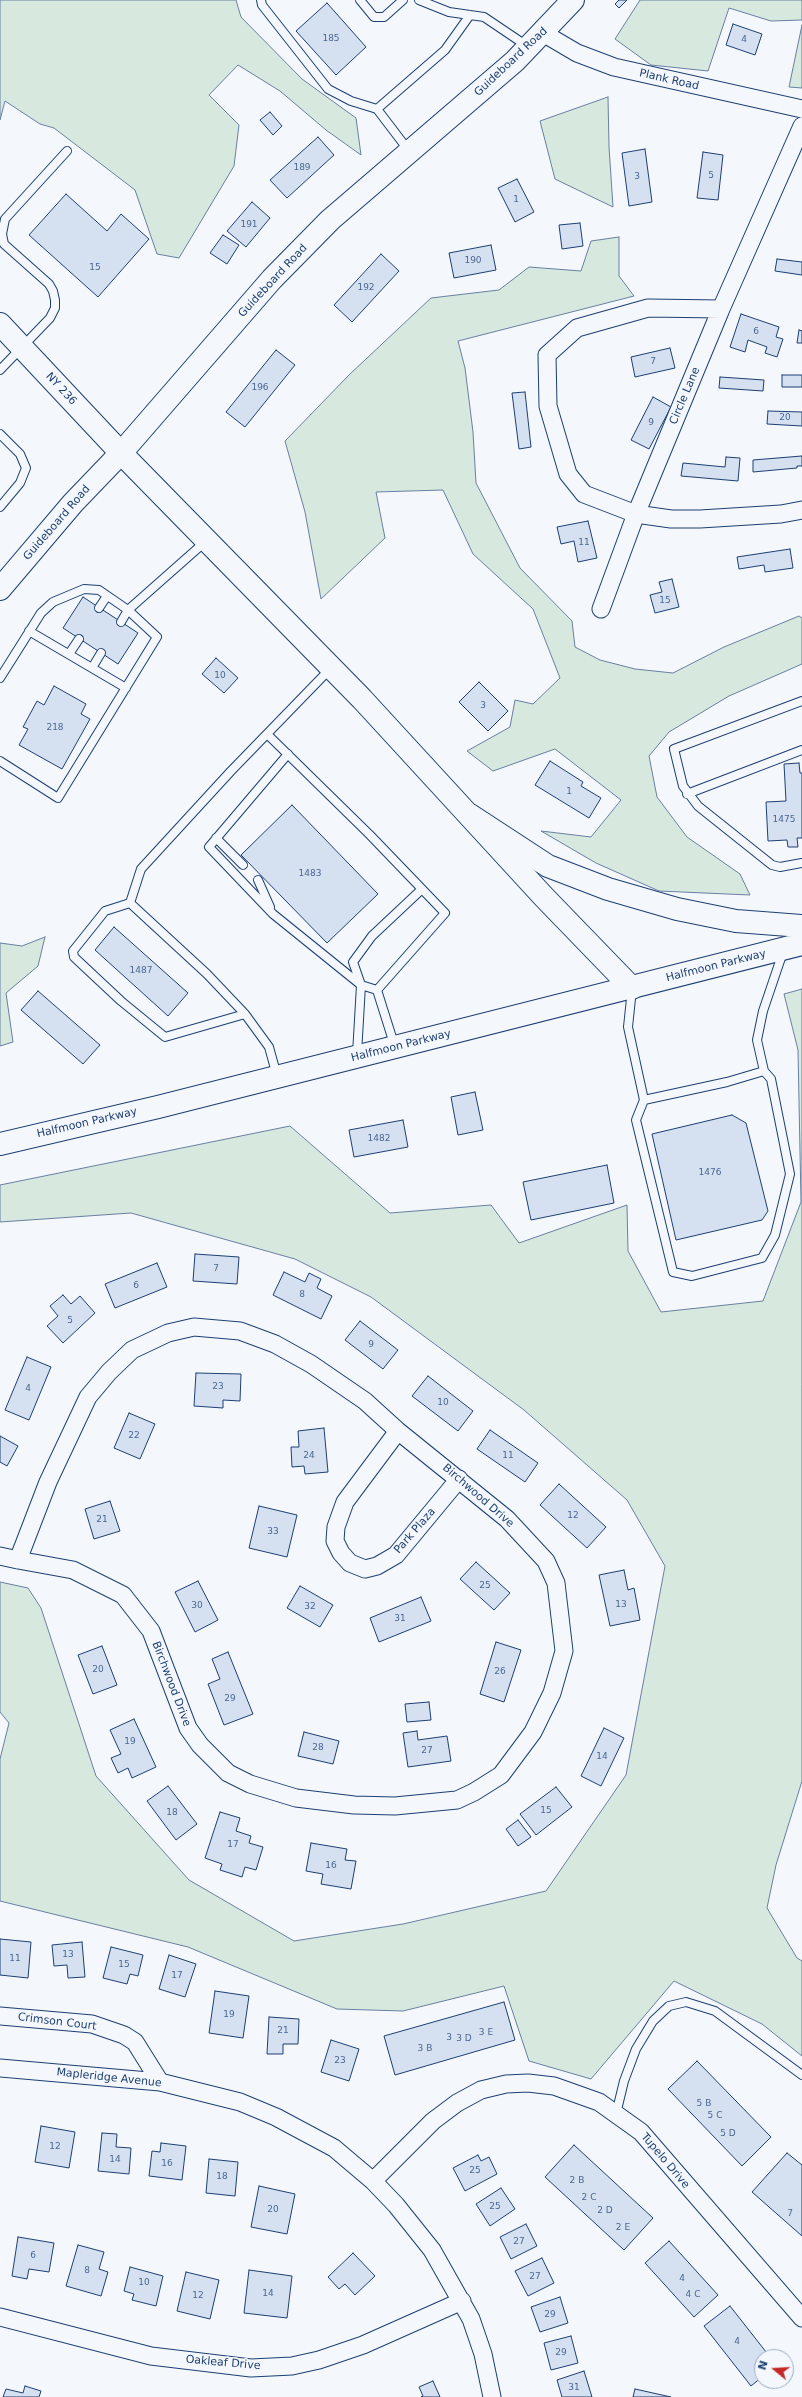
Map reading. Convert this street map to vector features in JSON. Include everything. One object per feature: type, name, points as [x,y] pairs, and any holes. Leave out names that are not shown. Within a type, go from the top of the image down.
[{"type":"main road","name":"Guideboard Road","points":[[0,589],[73,503],[121,453],[272,279],[330,220],[536,40],[573,0]]},
{"type":"main road","name":"NY 236","points":[[0,324],[121,453],[331,668],[632,988]]},
{"type":"main road","points":[[470,815],[548,866],[608,889],[677,909],[728,919],[802,926]]},
{"type":"main road","name":"Halfmoon Parkway","points":[[0,1144],[277,1077],[793,947]]},
{"type":"street","name":"Plank Road","points":[[536,40],[614,67],[802,109]]},
{"type":"street","name":"Circle Lane","points":[[601,609],[636,514],[721,309],[802,126]]},
{"type":"street","points":[[721,309],[648,308],[577,328],[547,355],[548,406],[568,474],[584,494],[636,514],[671,519],[700,519],[781,514],[802,510]]},
{"type":"street","name":"Birchwood Drive","points":[[0,1556],[18,1560],[73,1570],[122,1595],[151,1631],[188,1728],[200,1745],[228,1773],[250,1784],[296,1798],[354,1805],[395,1806],[457,1800],[501,1775],[533,1732],[552,1693],[564,1651],[556,1583],[546,1561],[507,1519],[459,1478],[398,1431],[365,1401],[311,1364],[275,1344],[240,1331],[214,1327],[194,1327],[168,1333],[132,1350],[88,1397],[48,1482],[18,1560]]},
{"type":"street","name":"Park Plaza","points":[[398,1431],[345,1502],[336,1527],[336,1541],[341,1553],[350,1563],[365,1569],[377,1566],[396,1555],[459,1478]]},
{"type":"street","name":"Crimson Court","points":[[0,2016],[92,2024],[124,2035],[135,2042],[160,2082]]},
{"type":"street","name":"Mapleridge Avenue","points":[[0,2068],[160,2082],[240,2102],[276,2117],[334,2148],[373,2181],[396,2205],[432,2250],[471,2319],[483,2354],[492,2397]]},
{"type":"street","name":"Tupelo Drive","points":[[373,2181],[433,2121],[457,2103],[481,2090],[506,2084],[528,2083],[554,2086],[599,2102],[641,2132],[802,2318]]},
{"type":"street","name":"Oakleaf Drive","points":[[0,2317],[152,2356],[250,2368],[292,2366],[319,2360],[364,2345],[462,2301]]},
{"type":"lane","points":[[261,0],[262,5],[328,90],[351,101],[377,108],[409,152]]},
{"type":"lane","points":[[360,0],[374,17],[384,17],[403,0]]},
{"type":"lane","points":[[419,0],[449,12],[484,17],[536,40]]},
{"type":"lane","points":[[377,108],[445,50],[470,15]]},
{"type":"lane","points":[[0,370],[50,318],[55,300],[53,291],[49,284],[4,244],[2,234],[5,219],[67,152]]},
{"type":"lane","points":[[0,434],[20,454],[26,468],[20,483],[0,507]]},
{"type":"lane","points":[[121,622],[128,610],[206,541]]},
{"type":"lane","points":[[0,678],[41,613],[53,602],[84,588],[99,590],[128,610],[157,637],[58,798],[0,761]]},
{"type":"lane","points":[[99,608],[107,596]]},
{"type":"lane","points":[[29,631],[126,688]]},
{"type":"lane","points":[[69,654],[79,639]]},
{"type":"lane","points":[[92,668],[101,653]]},
{"type":"lane","points":[[130,903],[141,869],[331,668]]},
{"type":"lane","points":[[802,701],[674,749],[683,786],[698,806],[772,865],[780,867],[802,863]]},
{"type":"lane","points":[[267,734],[422,889],[445,914],[377,990]]},
{"type":"lane","points":[[688,794],[802,750]]},
{"type":"lane","points":[[288,754],[209,847],[273,914],[361,985],[377,990]]},
{"type":"lane","points":[[216,838],[243,865]]},
{"type":"lane","points":[[258,880],[273,914]]},
{"type":"lane","points":[[357,1057],[361,985],[353,962],[372,936],[422,889]]},
{"type":"lane","points":[[130,903],[207,974],[246,1014],[269,1047],[277,1077]]},
{"type":"lane","points":[[130,903],[105,911],[73,951],[74,957],[120,1001],[165,1037],[246,1014]]},
{"type":"lane","points":[[632,988],[628,1027],[644,1100],[636,1120],[673,1272],[692,1276],[762,1258],[775,1235],[790,1174],[771,1079],[764,1071],[758,1040],[763,1011],[793,947]]},
{"type":"lane","points":[[377,990],[396,1047]]},
{"type":"lane","points":[[644,1100],[727,1082],[764,1071]]},
{"type":"lane","points":[[616,2114],[624,2081],[636,2049],[653,2021],[669,2006],[686,2002],[716,2011],[802,2075]]},
{"type":"shaded area","points":[[0,0],[236,0],[241,17],[302,79],[356,118],[361,155],[326,130],[280,91],[238,65],[209,95],[239,125],[234,166],[179,258],[157,254],[135,190],[54,128],[40,124],[5,101],[0,120]]},
{"type":"shaded area","points":[[640,0],[802,0],[802,20],[771,21],[729,8],[708,71],[651,65],[615,39]]},
{"type":"shaded area","points":[[802,25],[802,88],[789,87]]},
{"type":"shaded area","points":[[608,97],[609,147],[613,207],[555,179],[540,121]]},
{"type":"shaded area","points":[[619,237],[619,276],[634,296],[458,341],[465,368],[473,432],[476,483],[520,568],[572,621],[575,647],[600,660],[635,669],[673,673],[724,647],[799,616],[802,618],[802,664],[729,696],[669,732],[649,756],[657,797],[687,837],[740,874],[750,895],[659,891],[596,863],[541,831],[591,837],[621,800],[555,749],[493,771],[467,751],[510,727],[515,700],[533,704],[560,678],[533,609],[473,554],[443,490],[376,492],[385,538],[321,599],[305,512],[285,441],[350,374],[431,298],[499,290],[529,267],[581,271],[591,241]]},
{"type":"shaded area","points":[[45,937],[38,966],[6,993],[13,1042],[0,1046],[0,943],[22,946]]},
{"type":"shaded area","points":[[802,989],[802,1781],[776,1865],[767,1908],[797,1958],[802,1961],[802,2056],[762,2024],[674,1981],[591,2079],[529,2061],[504,1986],[403,2011],[337,2009],[188,1947],[0,1901],[0,1759],[9,1723],[0,1712],[0,1582],[28,1588],[41,1608],[96,1776],[189,1880],[294,1941],[403,1924],[546,1891],[626,1775],[665,1566],[627,1500],[524,1410],[371,1297],[295,1259],[131,1213],[0,1222],[0,1185],[290,1126],[390,1213],[491,1205],[519,1243],[627,1205],[628,1251],[661,1312],[763,1301],[801,1202],[798,1050],[784,994]]},
{"type":"building","points":[[619,0],[627,0],[619,8],[615,4]]},
{"type":"building","points":[[327,3],[366,47],[336,75],[296,31]]},
{"type":"building","points":[[733,24],[762,34],[755,55],[726,45]]},
{"type":"building","points":[[270,112],[282,126],[273,135],[260,120]]},
{"type":"building","points":[[318,137],[334,155],[287,198],[270,180]]},
{"type":"building","points":[[645,149],[652,202],[629,206],[622,153]]},
{"type":"building","points":[[703,152],[723,155],[718,200],[697,198]]},
{"type":"building","points":[[517,179],[534,212],[515,222],[498,188]]},
{"type":"building","points":[[66,194],[107,231],[121,214],[149,239],[98,297],[29,235]]},
{"type":"building","points":[[252,202],[270,218],[246,247],[227,231]]},
{"type":"building","points":[[580,223],[583,246],[562,249],[559,225]]},
{"type":"building","points":[[223,235],[239,245],[227,264],[210,253]]},
{"type":"building","points":[[491,245],[496,270],[454,278],[449,253]]},
{"type":"building","points":[[381,254],[399,271],[352,322],[334,305]]},
{"type":"building","points":[[777,259],[802,262],[802,275],[775,271]]},
{"type":"building","points":[[741,314],[779,327],[776,337],[783,339],[777,357],[765,353],[767,347],[748,340],[745,352],[730,347]]},
{"type":"building","points":[[799,330],[802,331],[802,343],[797,343]]},
{"type":"building","points":[[670,348],[675,368],[635,377],[631,357]]},
{"type":"building","points":[[276,350],[295,365],[245,427],[226,412]]},
{"type":"building","points":[[782,375],[802,375],[802,387],[782,387]]},
{"type":"building","points":[[720,377],[764,380],[763,391],[719,388]]},
{"type":"building","points":[[525,392],[531,447],[519,449],[512,393]]},
{"type":"building","points":[[653,397],[671,407],[649,449],[631,440]]},
{"type":"building","points":[[768,411],[802,412],[802,426],[767,424]]},
{"type":"building","points":[[802,456],[802,466],[797,466],[797,468],[753,472],[753,460]]},
{"type":"building","points":[[726,457],[740,458],[738,481],[681,476],[683,463],[725,467]]},
{"type":"building","points":[[588,521],[597,558],[578,562],[574,541],[561,544],[557,527]]},
{"type":"building","points":[[790,549],[793,568],[765,572],[764,565],[739,569],[737,557]]},
{"type":"building","points":[[672,579],[679,607],[655,613],[650,595],[662,592],[659,582]]},
{"type":"building","points":[[83,597],[138,633],[118,664],[63,628]]},
{"type":"building","points":[[216,658],[238,678],[224,693],[202,674]]},
{"type":"building","points":[[479,682],[508,711],[488,731],[459,702]]},
{"type":"building","points":[[54,686],[86,704],[81,714],[90,719],[62,769],[19,745],[28,729],[23,727],[37,701],[44,705]]},
{"type":"building","points":[[550,761],[583,782],[581,786],[601,798],[589,818],[535,785]]},
{"type":"building","points":[[799,763],[800,773],[802,773],[802,838],[797,838],[798,847],[788,847],[787,840],[768,841],[766,802],[786,801],[784,764]]},
{"type":"building","points":[[292,805],[378,894],[327,943],[241,855]]},
{"type":"building","points":[[114,927],[188,993],[168,1016],[95,950]]},
{"type":"building","points":[[38,991],[100,1045],[83,1064],[21,1010]]},
{"type":"building","points":[[475,1092],[483,1130],[458,1135],[451,1097]]},
{"type":"building","points":[[732,1115],[746,1123],[768,1211],[762,1220],[676,1240],[652,1134]]},
{"type":"building","points":[[403,1120],[408,1147],[354,1157],[349,1130]]},
{"type":"building","points":[[607,1165],[614,1203],[531,1220],[523,1182]]},
{"type":"building","points":[[195,1254],[239,1257],[237,1284],[193,1281]]},
{"type":"building","points":[[157,1263],[167,1287],[115,1308],[105,1284]]},
{"type":"building","points":[[284,1272],[305,1282],[309,1273],[321,1279],[317,1288],[332,1296],[321,1319],[273,1295]]},
{"type":"building","points":[[63,1295],[71,1304],[80,1296],[95,1313],[63,1343],[47,1326],[58,1316],[50,1306]]},
{"type":"building","points":[[360,1321],[398,1350],[383,1369],[345,1340]]},
{"type":"building","points":[[27,1357],[51,1367],[29,1420],[5,1410]]},
{"type":"building","points":[[196,1373],[241,1374],[240,1401],[223,1400],[223,1408],[194,1406]]},
{"type":"building","points":[[428,1376],[473,1411],[458,1431],[412,1396]]},
{"type":"building","points":[[129,1413],[155,1424],[140,1459],[114,1448]]},
{"type":"building","points":[[324,1428],[328,1472],[305,1474],[304,1466],[292,1467],[291,1447],[299,1447],[298,1431]]},
{"type":"building","points":[[490,1430],[538,1463],[525,1482],[477,1449]]},
{"type":"building","points":[[0,1436],[18,1446],[7,1466],[0,1462]]},
{"type":"building","points":[[559,1484],[606,1527],[587,1548],[540,1505]]},
{"type":"building","points":[[110,1501],[120,1531],[94,1539],[85,1509]]},
{"type":"building","points":[[259,1506],[297,1515],[287,1557],[249,1548]]},
{"type":"building","points":[[476,1562],[510,1593],[494,1610],[460,1579]]},
{"type":"building","points":[[624,1570],[628,1590],[634,1588],[640,1620],[610,1626],[599,1575]]},
{"type":"building","points":[[198,1581],[218,1620],[195,1632],[175,1592]]},
{"type":"building","points":[[300,1586],[333,1605],[320,1627],[287,1608]]},
{"type":"building","points":[[421,1597],[431,1621],[379,1642],[370,1618]]},
{"type":"building","points":[[496,1642],[521,1650],[504,1702],[480,1694]]},
{"type":"building","points":[[102,1646],[117,1685],[93,1694],[78,1655]]},
{"type":"building","points":[[228,1652],[253,1714],[224,1725],[208,1684],[220,1679],[212,1659]]},
{"type":"building","points":[[429,1702],[431,1720],[407,1722],[405,1704]]},
{"type":"building","points":[[134,1719],[156,1767],[132,1778],[128,1768],[118,1773],[111,1758],[121,1754],[110,1730]]},
{"type":"building","points":[[604,1728],[624,1738],[601,1786],[581,1776]]},
{"type":"building","points":[[417,1731],[418,1740],[447,1736],[451,1761],[408,1767],[403,1733]]},
{"type":"building","points":[[304,1732],[339,1741],[333,1764],[298,1756]]},
{"type":"building","points":[[168,1786],[197,1824],[176,1840],[147,1801]]},
{"type":"building","points":[[556,1787],[572,1807],[536,1835],[520,1814]]},
{"type":"building","points":[[220,1812],[240,1818],[236,1831],[251,1836],[249,1843],[263,1847],[256,1870],[245,1867],[242,1877],[220,1870],[222,1864],[205,1858]]},
{"type":"building","points":[[518,1820],[531,1837],[518,1846],[506,1829]]},
{"type":"building","points":[[311,1843],[347,1849],[345,1860],[356,1861],[351,1889],[321,1884],[323,1874],[306,1871]]},
{"type":"building","points":[[0,1939],[31,1942],[28,1978],[0,1975]]},
{"type":"building","points":[[82,1942],[85,1977],[68,1978],[67,1965],[54,1966],[52,1945]]},
{"type":"building","points":[[111,1947],[143,1955],[138,1976],[130,1974],[127,1984],[103,1978]]},
{"type":"building","points":[[169,1955],[196,1964],[185,1997],[159,1989]]},
{"type":"building","points":[[215,1991],[249,1996],[243,2038],[209,2033]]},
{"type":"building","points":[[504,2002],[515,2040],[395,2075],[384,2036]]},
{"type":"building","points":[[269,2017],[299,2019],[298,2044],[283,2044],[283,2054],[267,2054]]},
{"type":"building","points":[[331,2040],[359,2049],[349,2081],[321,2072]]},
{"type":"building","points":[[697,2061],[771,2137],[742,2166],[668,2089]]},
{"type":"building","points":[[41,2126],[75,2132],[69,2168],[35,2162]]},
{"type":"building","points":[[102,2133],[117,2134],[116,2147],[131,2148],[129,2174],[98,2171]]},
{"type":"building","points":[[161,2143],[186,2146],[182,2180],[149,2176],[152,2151],[160,2152]]},
{"type":"building","points":[[574,2145],[653,2218],[624,2250],[545,2177]]},
{"type":"building","points":[[787,2153],[802,2165],[802,2236],[752,2192]]},
{"type":"building","points":[[478,2155],[481,2161],[489,2157],[497,2174],[465,2191],[453,2168]]},
{"type":"building","points":[[209,2159],[238,2162],[235,2196],[206,2193]]},
{"type":"building","points":[[259,2186],[295,2194],[287,2234],[251,2227]]},
{"type":"building","points":[[501,2188],[515,2209],[490,2226],[476,2204]]},
{"type":"building","points":[[526,2224],[537,2246],[511,2259],[500,2237]]},
{"type":"building","points":[[18,2237],[54,2243],[49,2272],[29,2269],[27,2279],[12,2276]]},
{"type":"building","points":[[669,2241],[718,2295],[694,2317],[645,2263]]},
{"type":"building","points":[[78,2245],[104,2252],[99,2269],[108,2272],[101,2296],[66,2286]]},
{"type":"building","points":[[353,2253],[375,2276],[355,2295],[345,2284],[339,2289],[328,2277]]},
{"type":"building","points":[[542,2258],[554,2283],[528,2296],[515,2271]]},
{"type":"building","points":[[130,2267],[163,2276],[156,2306],[132,2300],[134,2294],[124,2291]]},
{"type":"building","points":[[249,2270],[292,2276],[287,2318],[244,2313]]},
{"type":"building","points":[[186,2272],[219,2280],[210,2319],[177,2311]]},
{"type":"building","points":[[560,2297],[568,2323],[540,2332],[531,2307]]},
{"type":"building","points":[[730,2306],[764,2349],[754,2349],[754,2384],[751,2386],[704,2326]]},
{"type":"building","points":[[571,2336],[578,2363],[551,2370],[544,2343]]},
{"type":"building","points":[[584,2371],[592,2397],[562,2397],[557,2380]]},
{"type":"building","points":[[433,2381],[440,2397],[421,2397],[423,2396],[419,2387]]},
{"type":"building","points":[[25,2386],[41,2391],[39,2397],[3,2397],[6,2389],[23,2393]]},
{"type":"building","points":[[635,2389],[671,2397],[633,2397]]}]
